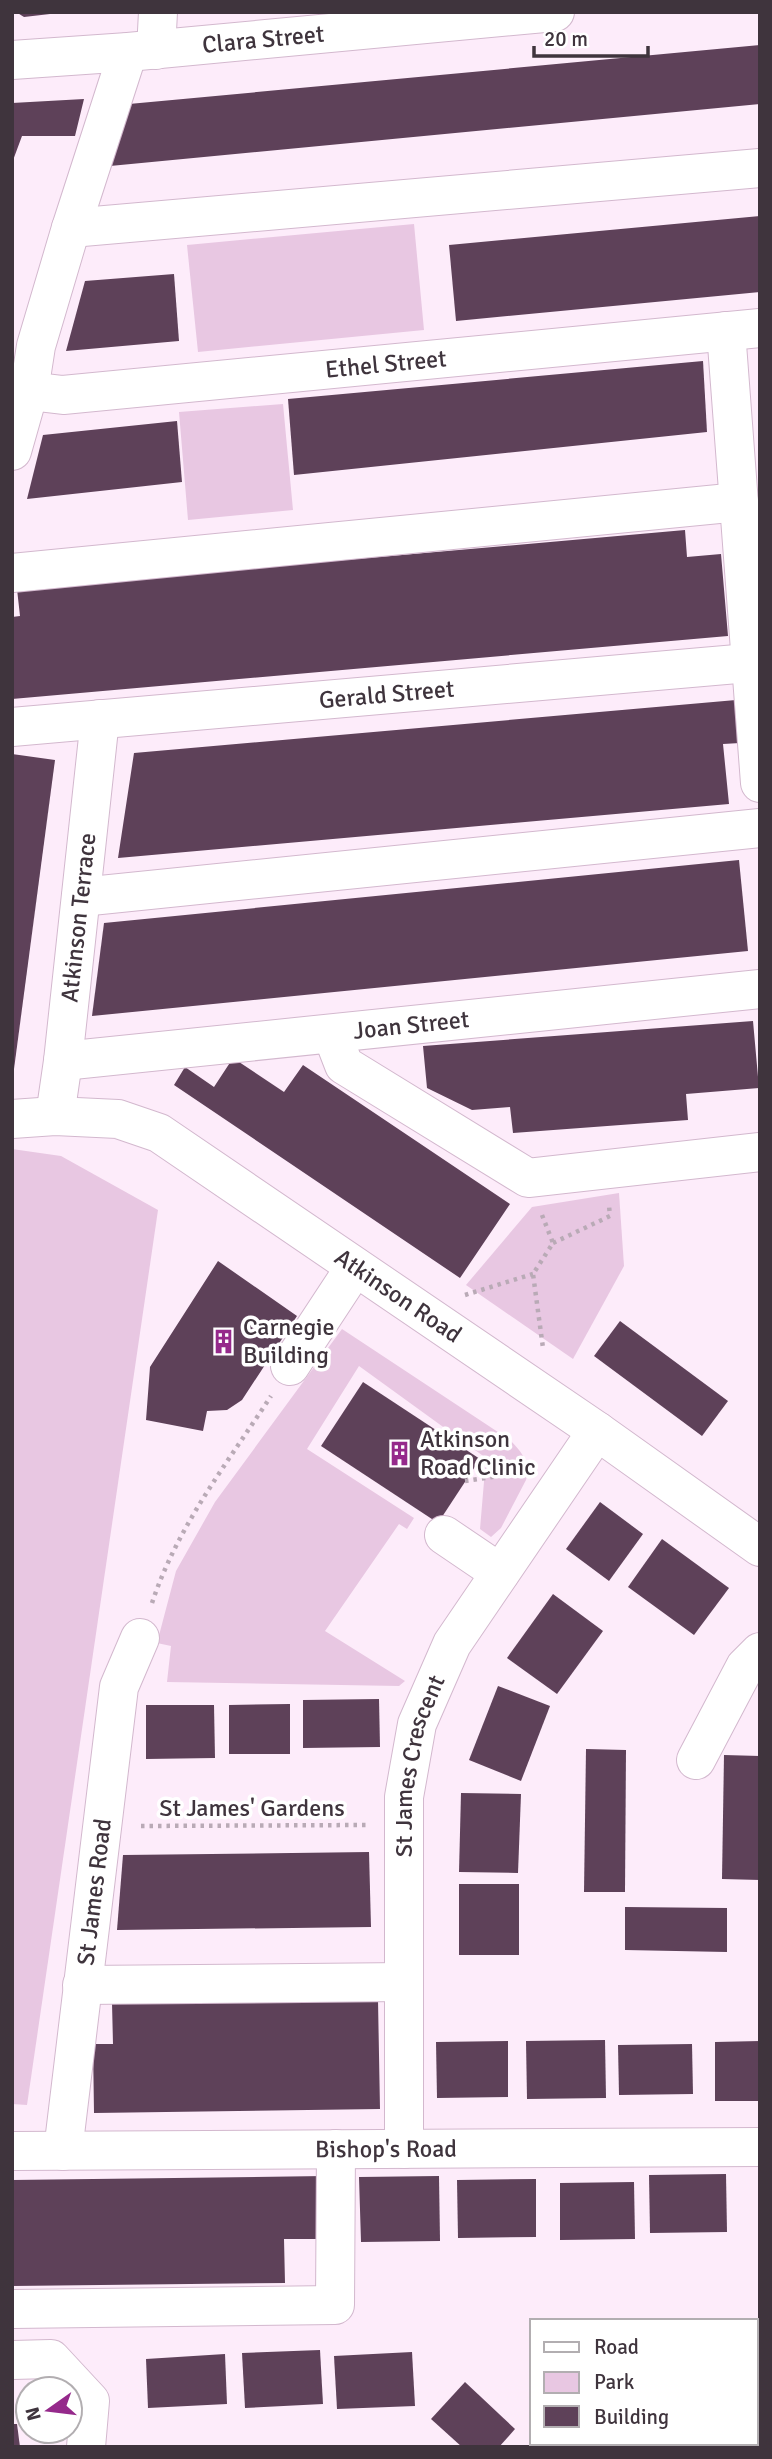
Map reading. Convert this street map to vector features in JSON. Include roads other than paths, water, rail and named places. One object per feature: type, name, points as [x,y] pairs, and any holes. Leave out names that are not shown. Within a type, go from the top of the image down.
[{"type":"street","points":[[12,451],[20,389],[36,346],[71,228],[158,12]]},
{"type":"street","name":"Clara Street","points":[[12,60],[142,51],[555,12]]},
{"type":"street","points":[[71,228],[760,168]]},
{"type":"street","points":[[743,329],[739,502],[756,663],[760,783]]},
{"type":"street","name":"Ethel Street","points":[[20,389],[63,395],[743,329]]},
{"type":"street","points":[[12,573],[739,502]]},
{"type":"street","name":"Gerald Street","points":[[12,727],[756,663]]},
{"type":"street","name":"Atkinson Terrace","points":[[55,1116],[64,1061],[100,719]]},
{"type":"street","points":[[80,897],[760,828]]},
{"type":"street","name":"Joan Street","points":[[64,1061],[760,989]]},
{"type":"street","points":[[332,1034],[344,1065],[528,1178],[760,1152]]},
{"type":"street","name":"Atkinson Road","points":[[12,1119],[55,1116],[118,1119],[159,1133],[597,1431],[760,1546]]},
{"type":"street","points":[[290,1366],[355,1267]]},
{"type":"street","name":"St James Crescent","points":[[404,2149],[404,1797],[417,1724],[452,1644],[597,1431]]},
{"type":"street","points":[[444,1535],[500,1573]]},
{"type":"street","name":"St James Road","points":[[63,2151],[119,1686],[140,1638]]},
{"type":"street","points":[[696,1760],[745,1667],[760,1652]]},
{"type":"street","points":[[82,1985],[404,1982]]},
{"type":"street","name":"Bishop's Road","points":[[12,2151],[760,2147]]},
{"type":"street","points":[[12,2309],[335,2305],[336,2150]]},
{"type":"street","points":[[12,2360],[51,2359],[90,2401],[86,2447]]},
{"type":"place","name":"Carnegie Building","points":[[223,1341]]},
{"type":"place","name":"Atkinson Road Clinic","points":[[400,1453]]}]
